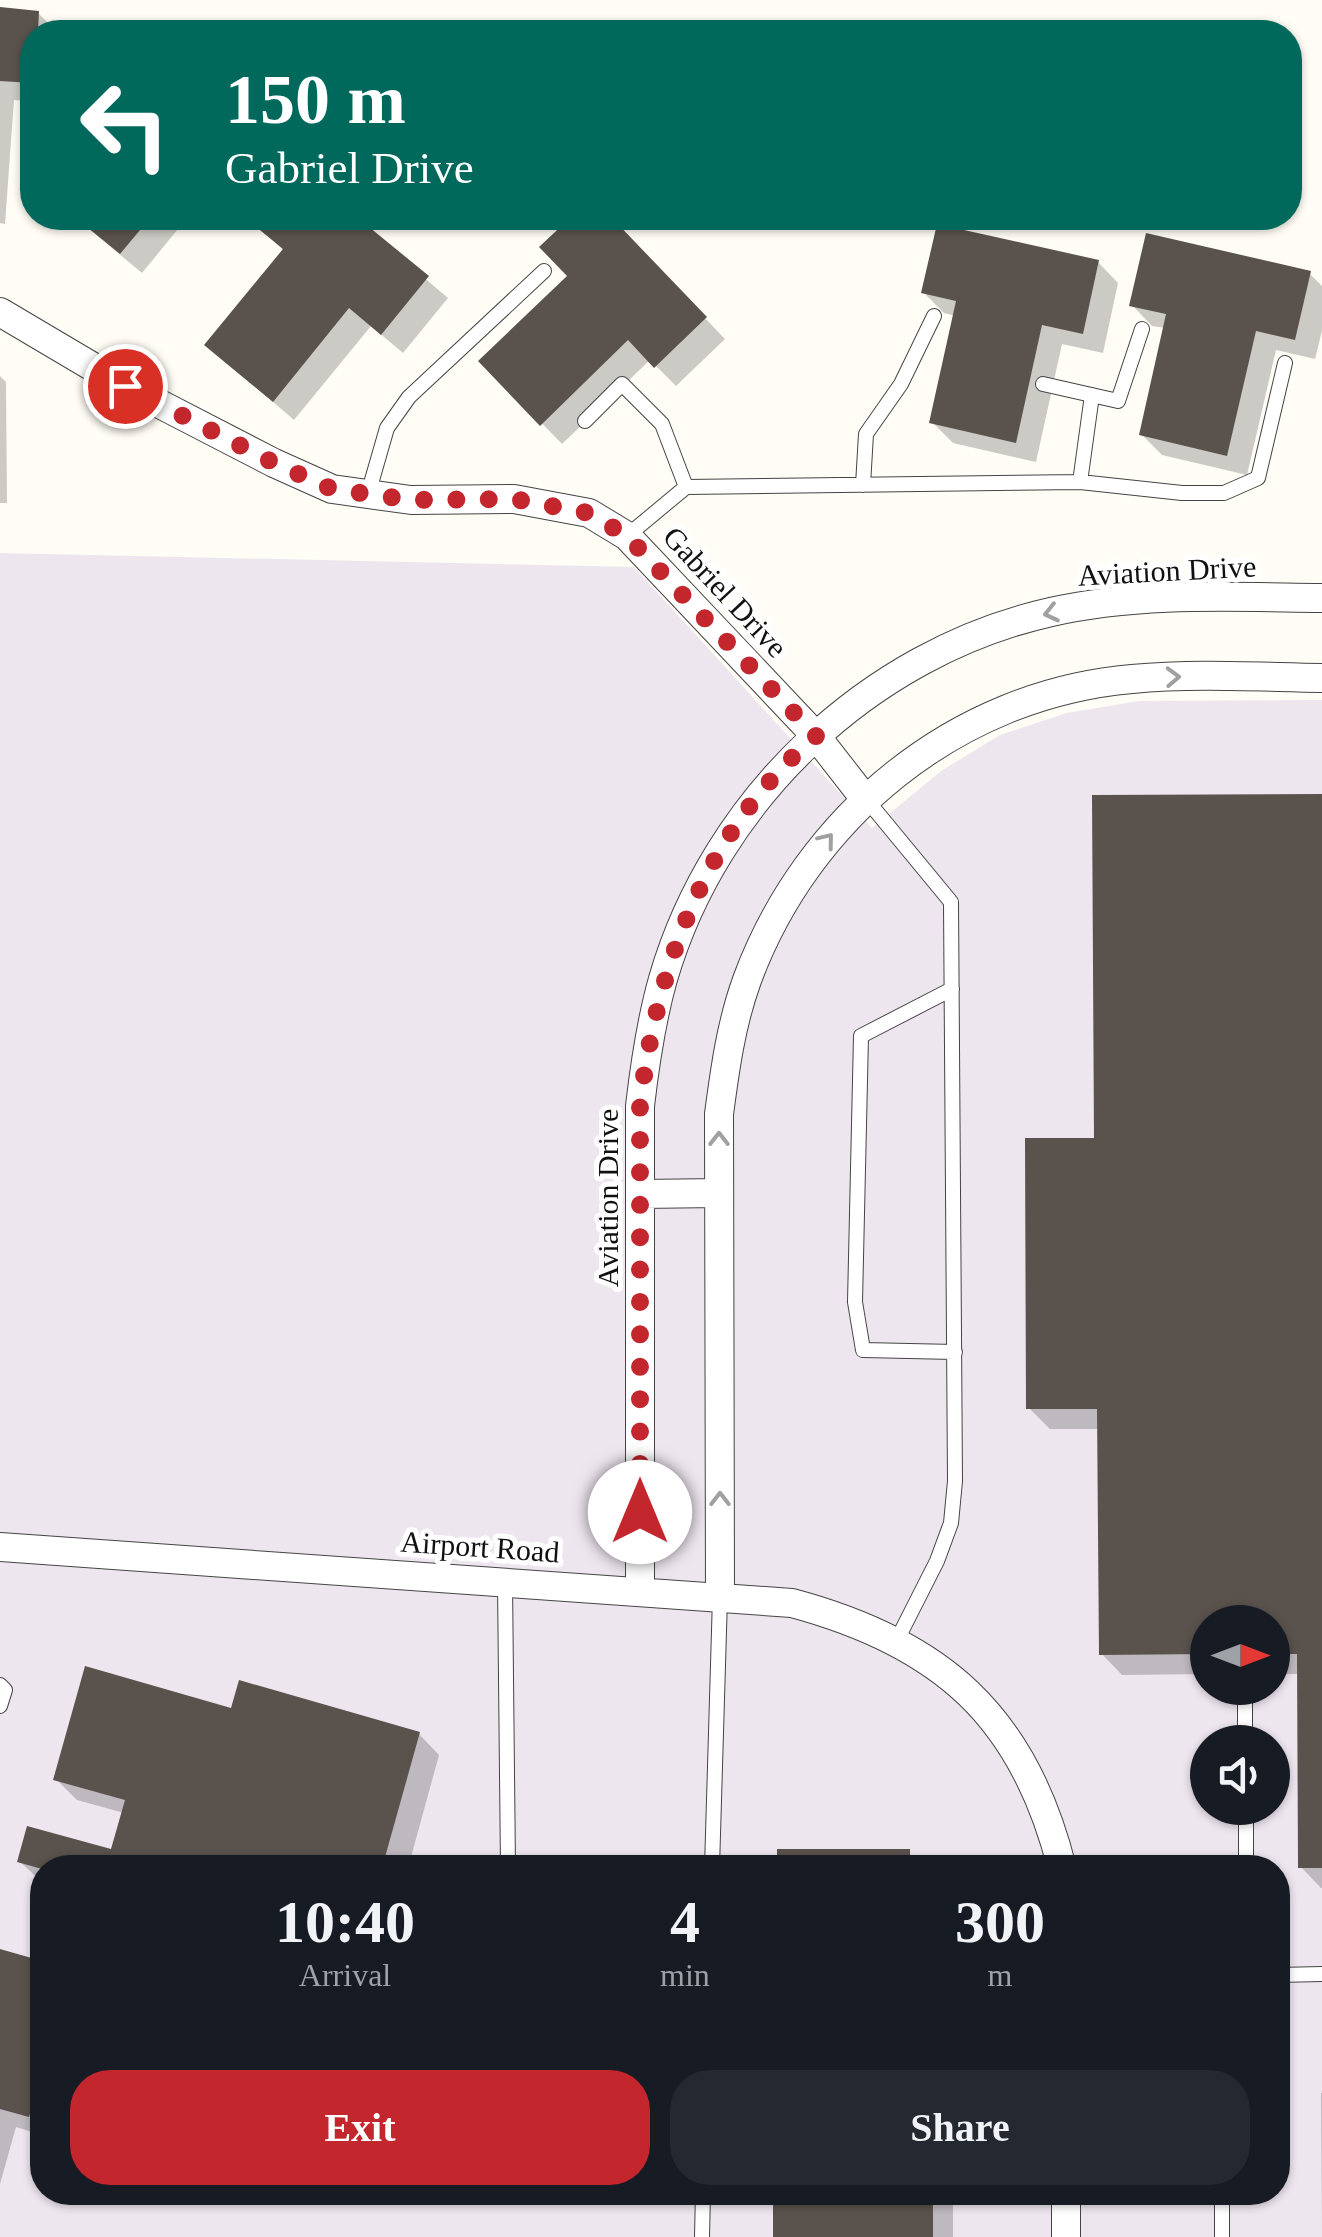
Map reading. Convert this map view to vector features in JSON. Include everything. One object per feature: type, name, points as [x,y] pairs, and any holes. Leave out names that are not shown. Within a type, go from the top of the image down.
[{"type":"street","name":"Gabriel Drive","points":[[0,312],[125,386],[332,489],[411,500],[514,499],[589,513],[627,536],[816,736],[865,799]]},
{"type":"street","name":"Aviation Drive","points":[[640,1592],[640,1106],[647,1047],[669,962],[688,912],[721,849],[760,794],[816,736],[858,700],[926,658],[992,630],[1049,612],[1121,600],[1193,596],[1322,598]]},
{"type":"street","points":[[720,1597],[719,1114],[729,1040],[746,982],[769,926],[805,866],[890,776],[946,738],[999,712],[1058,692],[1130,679],[1322,678]]},
{"type":"street","points":[[640,1194],[719,1194]]},
{"type":"street","name":"Airport Road","points":[[0,1547],[720,1597],[792,1603],[846,1617],[897,1640],[936,1665],[978,1702],[1018,1751],[1049,1814],[1059,1855]]},
{"type":"street","points":[[1066,2205],[1066,2237]]},
{"type":"lane","points":[[368,494],[387,428],[410,397],[544,272]]},
{"type":"lane","points":[[863,485],[866,434],[900,384],[934,316]]},
{"type":"lane","points":[[1043,384],[1118,401],[1142,328]]},
{"type":"lane","points":[[627,536],[686,488],[1080,482],[1182,493],[1224,493],[1258,478],[1285,363]]},
{"type":"lane","points":[[585,420],[622,384],[662,424],[686,488]]},
{"type":"lane","points":[[1080,482],[1092,394]]},
{"type":"lane","points":[[865,799],[952,902],[955,1481],[951,1523],[937,1561],[897,1640]]},
{"type":"lane","points":[[952,989],[861,1036],[855,1302],[863,1350],[955,1352]]},
{"type":"lane","points":[[505,1582],[508,1855]]},
{"type":"lane","points":[[712,1855],[720,1597]]},
{"type":"lane","points":[[0,1685],[5,1690],[0,1706]]},
{"type":"lane","points":[[1246,1825],[1246,1855]]},
{"type":"lane","points":[[1290,1974],[1322,1974]]},
{"type":"lane","points":[[702,2237],[703,2205]]},
{"type":"lane","points":[[1222,2205],[1222,2237]]},
{"type":"shaded area","points":[[0,553],[634,567],[872,828],[941,771],[1000,735],[1067,713],[1139,701],[1322,700],[1322,2237],[0,2237]]},
{"type":"building","points":[[0,7],[39,11],[39,20],[20,20],[20,82],[0,81]]},
{"type":"building","points":[[91,230],[140,230],[120,254]]},
{"type":"building","points":[[260,230],[373,230],[429,276],[381,335],[349,308],[273,402],[204,345],[283,249]]},
{"type":"building","points":[[557,230],[624,230],[707,317],[654,368],[628,340],[540,426],[478,361],[567,276],[539,247]]},
{"type":"building","points":[[936,230],[964,230],[1099,260],[1083,334],[1042,325],[1016,443],[929,423],[956,301],[921,293]]},
{"type":"building","points":[[1146,233],[1311,271],[1295,340],[1256,331],[1227,456],[1139,435],[1166,314],[1129,306]]},
{"type":"building","points":[[1322,794],[1322,1868],[1298,1868],[1297,1654],[1290,1654],[1290,1605],[1190,1605],[1190,1654],[1099,1655],[1097,1409],[1026,1409],[1025,1138],[1094,1138],[1092,795]]},
{"type":"building","points":[[85,1666],[231,1708],[239,1680],[420,1732],[386,1855],[30,1855],[30,1866],[17,1862],[27,1826],[111,1849],[125,1800],[53,1780]]},
{"type":"building","points":[[777,1849],[910,1849],[910,1855],[777,1855]]},
{"type":"building","points":[[0,1949],[30,1958],[30,2113],[29,2117],[0,2109]]},
{"type":"building","points":[[773,2205],[933,2205],[933,2237],[773,2237]]},
{"type":"route","points":[[125,386],[332,489],[411,500],[514,499],[589,513],[627,536],[816,736],[760,794],[721,849],[688,912],[663,978],[647,1047],[640,1106],[640,1512]]}]
